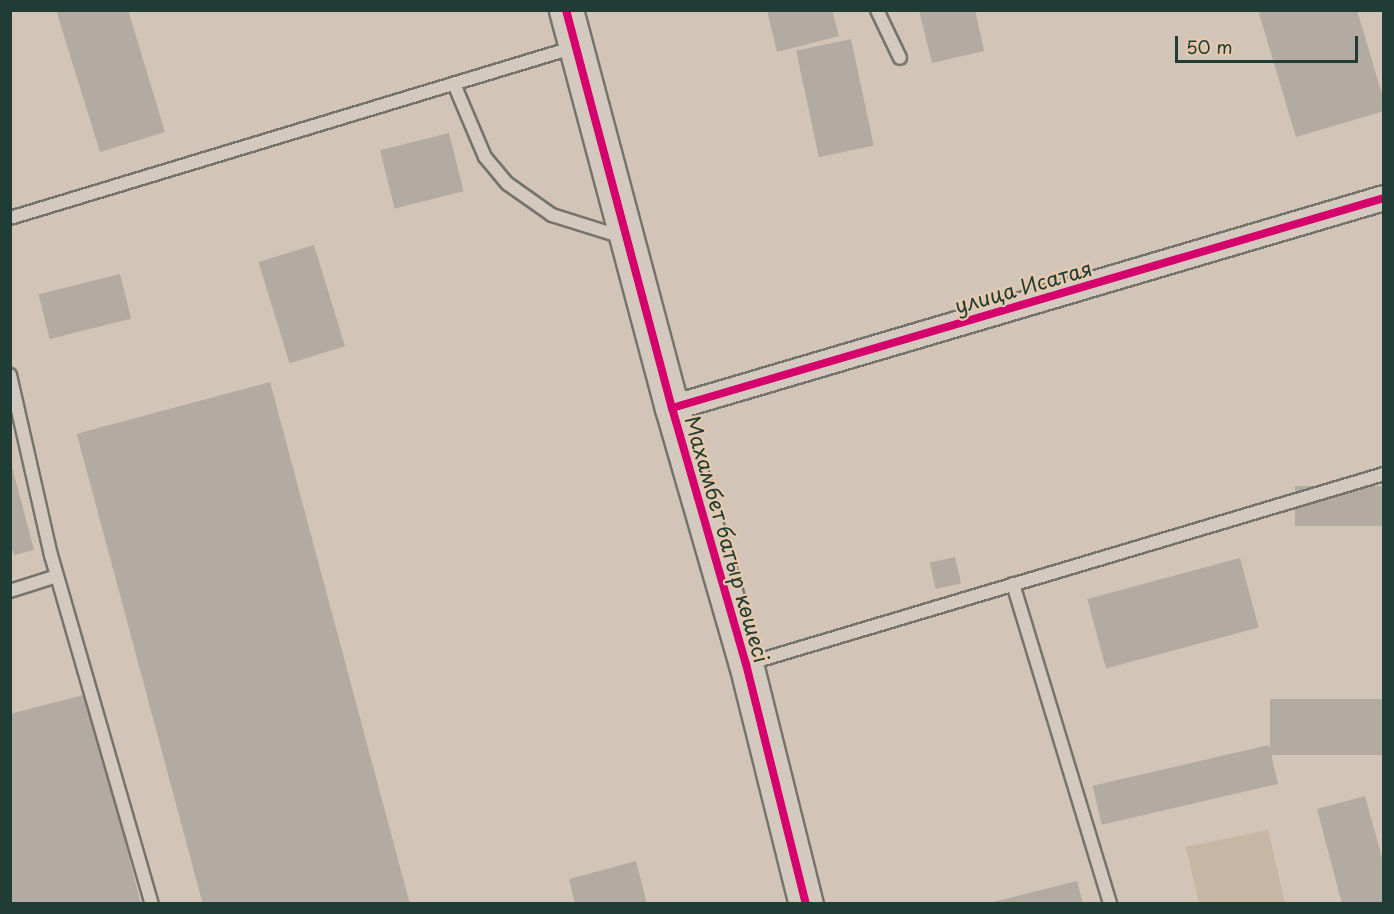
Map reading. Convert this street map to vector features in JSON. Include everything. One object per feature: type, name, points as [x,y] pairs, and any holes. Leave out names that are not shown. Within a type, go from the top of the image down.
[{"type":"street","name":"Махамбет батыр көшесі","points":[[566,10],[672,408],[746,664],[806,903]]},
{"type":"street","name":"улица Исатая","points":[[672,408],[1383,198]]},
{"type":"lane","points":[[877,10],[900,58]]},
{"type":"lane","points":[[10,218],[576,47]]},
{"type":"lane","points":[[454,84],[485,157],[508,184],[552,215],[627,238]]},
{"type":"lane","points":[[10,375],[57,576],[152,903]]},
{"type":"lane","points":[[746,664],[1383,474]]},
{"type":"lane","points":[[10,591],[57,576]]},
{"type":"lane","points":[[1013,584],[1110,903]]},
{"type":"shaded area","points":[[1268,830],[1285,903],[1199,903],[1186,847]]},
{"type":"building","points":[[56,10],[128,10],[165,132],[100,152]]},
{"type":"building","points":[[767,10],[832,10],[839,36],[777,52]]},
{"type":"building","points":[[919,10],[975,10],[984,51],[932,63]]},
{"type":"building","points":[[1258,10],[1357,10],[1384,101],[1384,111],[1296,137]]},
{"type":"building","points":[[851,39],[874,146],[819,157],[796,51]]},
{"type":"building","points":[[449,133],[464,191],[395,208],[380,150]]},
{"type":"building","points":[[314,245],[345,346],[290,363],[259,262]]},
{"type":"building","points":[[120,274],[131,319],[50,339],[38,294]]},
{"type":"building","points":[[270,382],[410,904],[203,904],[77,434]]},
{"type":"building","points":[[11,463],[34,550],[14,555],[10,542]]},
{"type":"building","points":[[1295,486],[1384,486],[1384,526],[1295,526]]},
{"type":"building","points":[[955,557],[961,583],[936,589],[930,563]]},
{"type":"building","points":[[1240,558],[1259,628],[1106,668],[1087,599]]},
{"type":"building","points":[[87,694],[141,904],[10,904],[10,714]]},
{"type":"building","points":[[1270,699],[1384,699],[1384,755],[1270,755]]},
{"type":"building","points":[[1269,745],[1278,784],[1102,825],[1093,786]]},
{"type":"building","points":[[1365,796],[1384,865],[1384,904],[1342,904],[1317,809]]},
{"type":"building","points":[[636,861],[647,904],[575,904],[569,879]]},
{"type":"building","points":[[1077,881],[1083,904],[989,904],[989,903]]},
{"type":"cycle path","points":[[566,10],[672,408],[746,664],[806,904]]},
{"type":"cycle path","points":[[672,408],[1384,198]]}]
